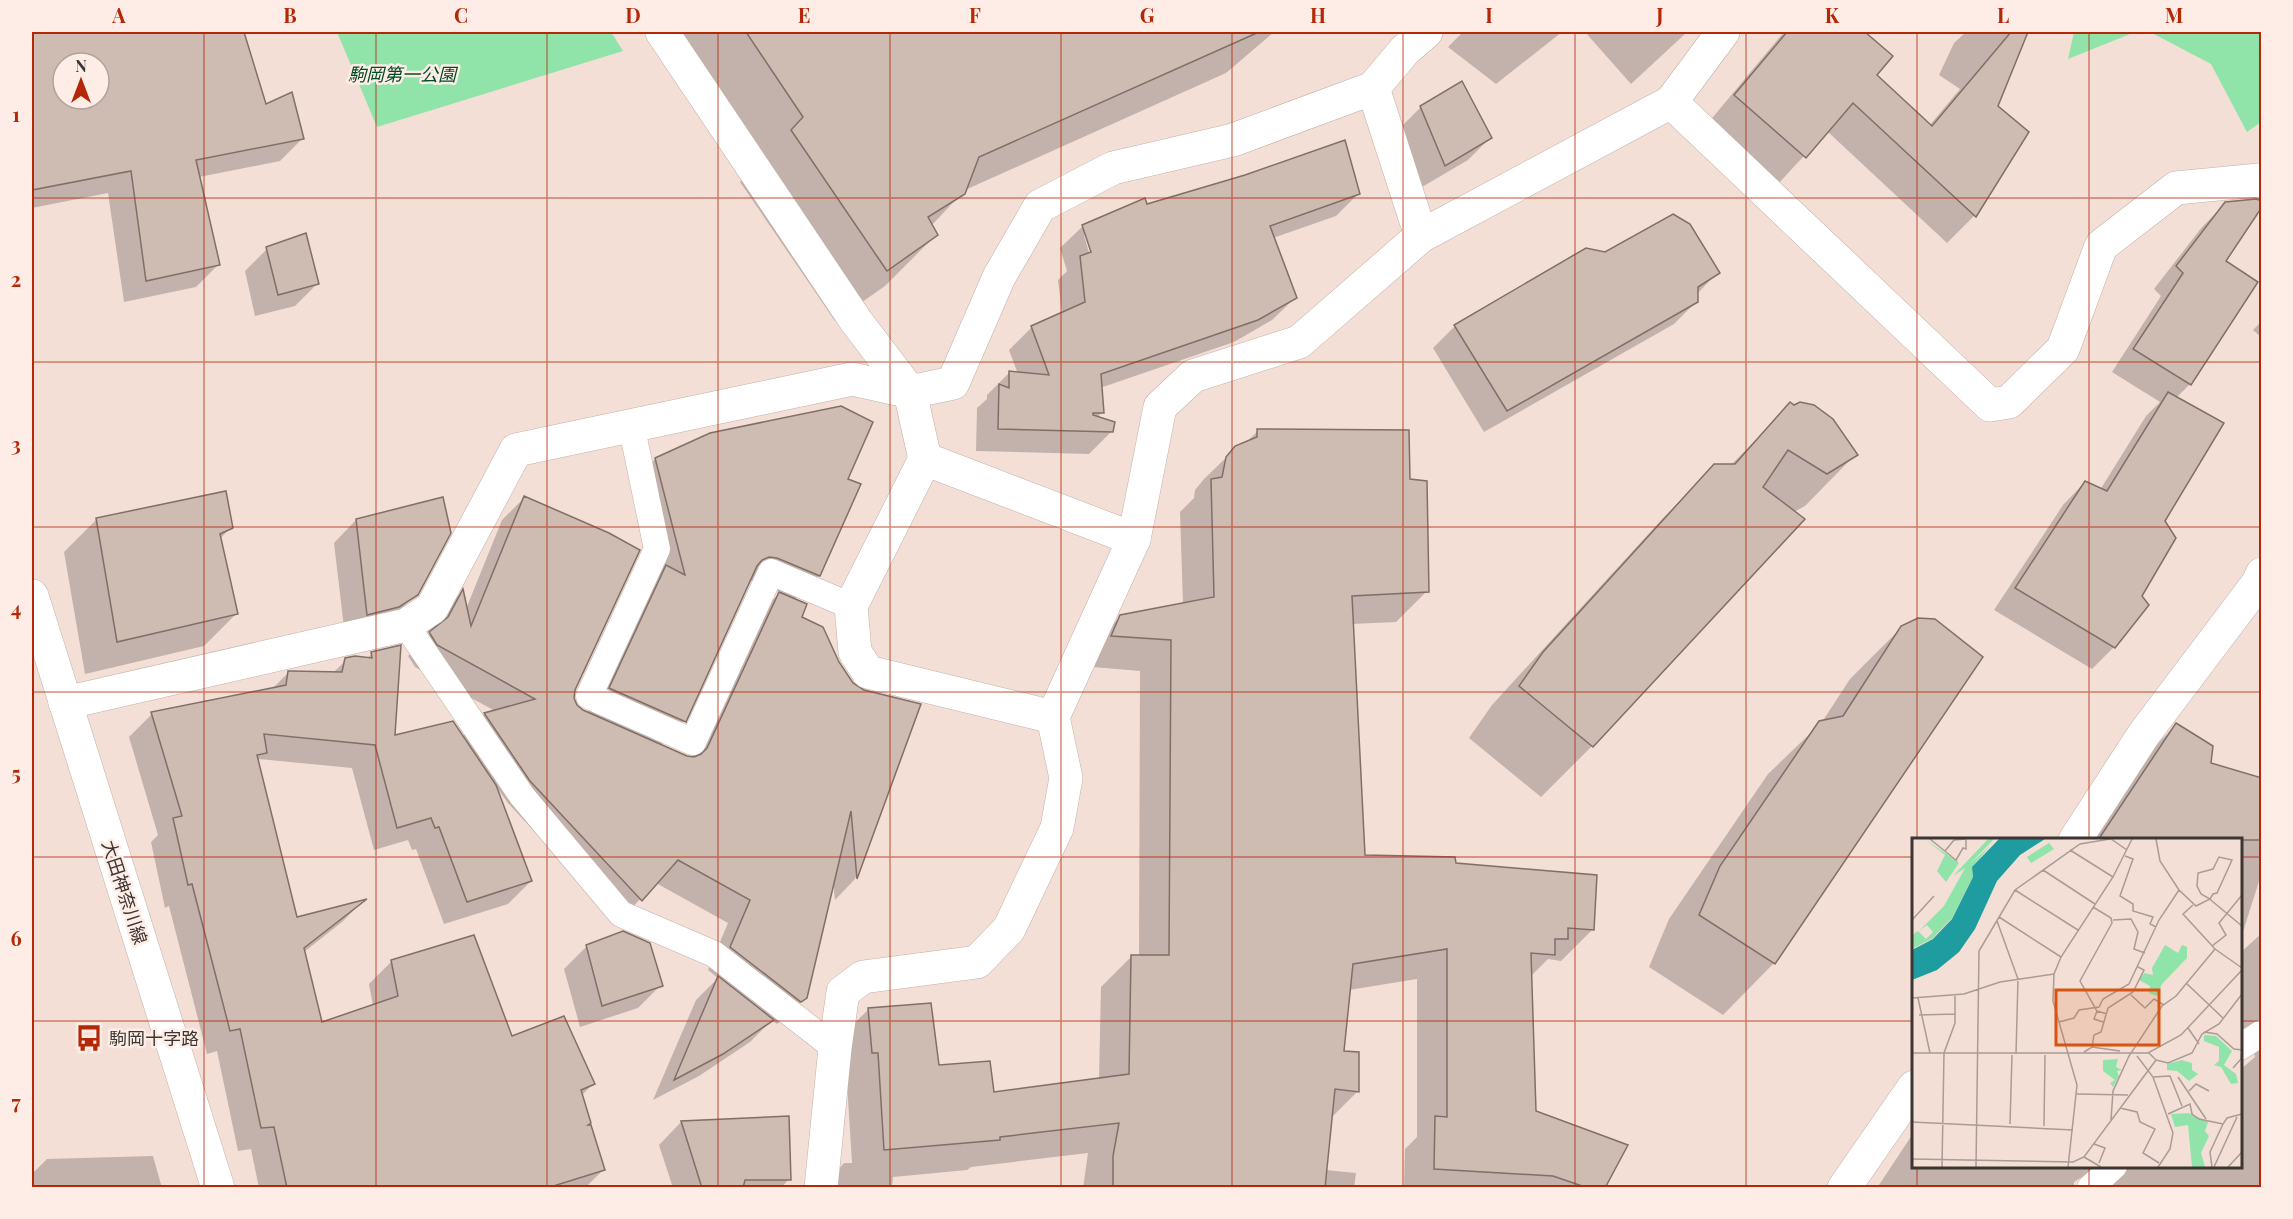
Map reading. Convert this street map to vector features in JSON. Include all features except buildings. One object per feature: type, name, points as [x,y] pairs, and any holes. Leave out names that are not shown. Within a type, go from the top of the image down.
[{"type":"street","points":[[662,32],[856,321],[910,392],[925,459],[850,606],[855,652],[868,672],[1053,717]]},
{"type":"street","points":[[65,703],[406,625],[432,608],[516,450],[852,379],[910,392],[953,383],[999,277],[1040,206],[1113,168],[1233,141],[1373,88],[1405,50],[1426,32]]},
{"type":"street","points":[[821,1188],[843,992],[863,977],[977,962],[1009,929],[1057,828],[1066,778],[1053,717],[1134,539],[1160,407],[1193,376],[1299,342],[1421,236],[1671,102],[1723,32]]},
{"type":"street","points":[[1373,88],[1421,236]]},
{"type":"street","points":[[1671,102],[1990,405],[2010,402],[2063,349],[2102,246],[2176,188],[2259,180],[2262,182]]},
{"type":"street","points":[[925,459],[1134,539]]},
{"type":"street","points":[[2076,838],[2144,734],[2258,583],[2262,574]]},
{"type":"street","name":"大田神奈川線","points":[[32,596],[218,1188]]},
{"type":"street","points":[[1844,1188],[1912,1091]]},
{"type":"lane","points":[[631,424],[657,549],[588,696],[693,742],[771,572],[850,606]]},
{"type":"lane","points":[[406,625],[522,796],[621,914],[714,954],[835,1048]]},
{"type":"lane","points":[[2242,1046],[2262,1033]]},
{"type":"lane","points":[[2090,1188],[2113,1168]]},
{"type":"green space","name":"駒岡第一公園","points":[[337,32],[611,32],[623,51],[377,127]]},
{"type":"green space","points":[[2074,32],[2135,32],[2068,59]]},
{"type":"green space","points":[[2150,32],[2261,32],[2261,122],[2247,132],[2211,64]]},
{"type":"place","name":"駒岡十字路","points":[[89,1038]]}]
